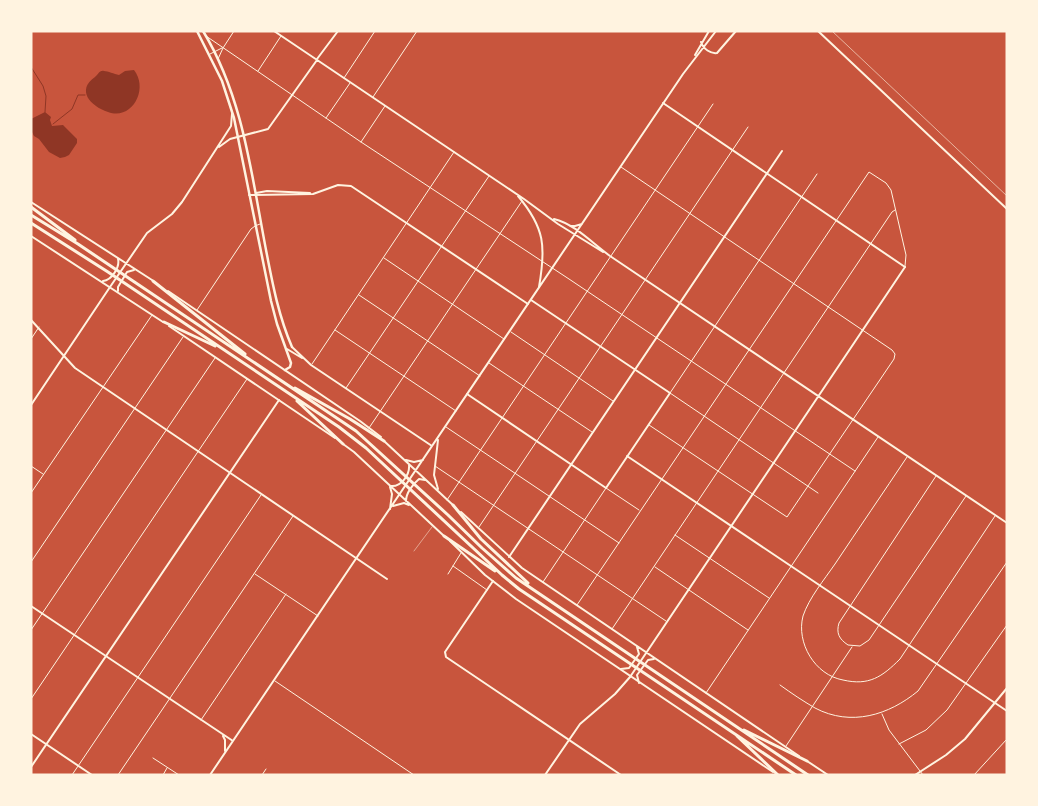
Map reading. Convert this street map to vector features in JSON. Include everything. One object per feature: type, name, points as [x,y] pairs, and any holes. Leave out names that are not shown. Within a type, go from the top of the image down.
[{"type":"highway","points":[[31,207],[72,237],[78,244]]},
{"type":"highway","points":[[31,215],[112,266],[361,435],[501,565],[630,656],[808,775]]},
{"type":"highway","points":[[31,224],[108,272],[287,392],[366,448],[509,580]]},
{"type":"highway","points":[[154,282],[240,349],[251,360]]},
{"type":"highway","points":[[164,322],[224,350]]},
{"type":"highway","points":[[284,383],[350,419],[384,441]]},
{"type":"highway","points":[[287,392],[343,444]]},
{"type":"highway","points":[[453,505],[481,539],[542,595]]},
{"type":"highway","points":[[444,536],[796,775]]},
{"type":"highway","points":[[737,728],[807,760]]},
{"type":"highway","points":[[731,731],[777,775]]},
{"type":"main road","points":[[197,31],[222,81],[232,112],[273,307],[291,363],[291,366],[285,370]]},
{"type":"main road","points":[[203,31],[231,91],[243,136],[278,308],[292,347],[311,365]]},
{"type":"main road","points":[[274,31],[517,194],[523,200],[554,219],[574,235],[610,256],[1007,523]]},
{"type":"main road","points":[[218,148],[226,141],[268,129],[338,31]]},
{"type":"main road","points":[[694,58],[701,42],[709,31]]},
{"type":"main road","points":[[210,775],[358,560],[438,437],[663,103],[694,58],[716,31]]},
{"type":"main road","points":[[701,42],[703,47],[711,52],[718,53],[736,31]]},
{"type":"main road","points":[[818,31],[1007,210]]},
{"type":"main road","points":[[545,775],[580,724],[615,694],[630,677],[905,266],[663,103]]},
{"type":"main road","points":[[31,405],[147,233],[172,214],[182,202],[232,126],[232,112]]},
{"type":"main road","points":[[509,557],[782,151]]},
{"type":"main road","points":[[249,195],[259,191],[304,192],[312,194],[338,186],[351,186],[528,304]]},
{"type":"main road","points":[[523,200],[542,236],[543,263],[539,288]]},
{"type":"main road","points":[[31,202],[197,310],[369,428],[509,557],[542,582],[828,775]]},
{"type":"main road","points":[[534,218],[533,212],[536,208]]},
{"type":"main road","points":[[554,219],[575,226],[582,224]]},
{"type":"main road","points":[[566,224],[600,247],[605,253]]},
{"type":"main road","points":[[31,236],[101,280],[343,444],[400,494],[493,582],[630,677],[777,775]]},
{"type":"main road","points":[[101,280],[109,280],[118,266],[118,258]]},
{"type":"main road","points":[[120,293],[118,287],[127,272],[137,270]]},
{"type":"main road","points":[[467,394],[606,488],[670,392],[531,300]]},
{"type":"main road","points":[[31,320],[75,368],[387,579]]},
{"type":"main road","points":[[287,349],[432,446]]},
{"type":"main road","points":[[31,767],[279,400]]},
{"type":"main road","points":[[438,437],[434,465],[438,492]]},
{"type":"main road","points":[[627,456],[1007,711]]},
{"type":"main road","points":[[404,459],[414,462],[423,460]]},
{"type":"main road","points":[[390,485],[396,486],[400,484],[410,470],[409,465]]},
{"type":"main road","points":[[406,501],[406,495],[419,479],[426,480]]},
{"type":"main road","points":[[390,485],[392,494],[390,509]]},
{"type":"main road","points":[[392,506],[404,503],[411,506]]},
{"type":"main road","points":[[493,582],[444,654],[446,658],[621,775]]},
{"type":"main road","points":[[31,606],[233,741]]},
{"type":"main road","points":[[619,669],[629,668],[639,654],[636,646]]},
{"type":"main road","points":[[640,683],[637,674],[650,658],[656,659]]},
{"type":"main road","points":[[915,775],[946,755],[965,739],[1007,688]]},
{"type":"main road","points":[[31,734],[92,775]]},
{"type":"main road","points":[[222,734],[225,740],[225,752]]},
{"type":"street","points":[[218,60],[234,31]]},
{"type":"street","points":[[344,78],[375,31]]},
{"type":"street","points":[[373,97],[417,31]]},
{"type":"street","points":[[206,35],[361,142],[622,314],[855,472]]},
{"type":"street","points":[[258,71],[281,36]]},
{"type":"street","points":[[210,54],[223,48]]},
{"type":"street","points":[[326,118],[350,82]]},
{"type":"street","points":[[447,500],[713,104]]},
{"type":"street","points":[[361,142],[385,106]]},
{"type":"street","points":[[478,528],[748,127]]},
{"type":"street","points":[[311,365],[454,152]]},
{"type":"street","points":[[620,167],[794,283],[892,350],[895,354],[894,359],[787,516],[648,424]]},
{"type":"street","points":[[577,606],[869,172],[889,186],[906,255],[905,266]]},
{"type":"street","points":[[817,174],[670,392],[818,492]]},
{"type":"street","points":[[346,388],[489,176]]},
{"type":"street","points":[[369,428],[523,200]]},
{"type":"street","points":[[611,629],[892,212],[896,209]]},
{"type":"street","points":[[197,310],[255,226],[261,224]]},
{"type":"street","points":[[383,258],[504,339]]},
{"type":"street","points":[[359,294],[480,376]]},
{"type":"street","points":[[31,493],[152,315]]},
{"type":"street","points":[[31,339],[39,327]]},
{"type":"street","points":[[335,330],[456,411]]},
{"type":"street","points":[[510,331],[614,401]]},
{"type":"street","points":[[31,562],[184,336]]},
{"type":"street","points":[[31,630],[215,358]]},
{"type":"street","points":[[488,363],[592,433]]},
{"type":"street","points":[[31,698],[247,379]]},
{"type":"street","points":[[446,426],[619,543]]},
{"type":"street","points":[[706,693],[879,437]]},
{"type":"street","points":[[908,456],[820,586],[803,618],[803,638],[807,651],[817,666],[832,677],[853,682],[873,680],[887,672],[900,659],[996,515]]},
{"type":"street","points":[[434,465],[667,621]]},
{"type":"street","points":[[31,466],[44,474]]},
{"type":"street","points":[[937,476],[839,623],[840,639],[845,644],[852,647],[867,643],[966,496]]},
{"type":"street","points":[[542,582],[606,488],[640,511]]},
{"type":"street","points":[[72,775],[262,494]]},
{"type":"street","points":[[118,775],[293,516]]},
{"type":"street","points":[[675,535],[769,598]]},
{"type":"street","points":[[448,574],[462,553]]},
{"type":"street","points":[[780,685],[812,707],[844,717],[863,717],[882,713],[905,702],[918,691],[937,665],[1007,562]]},
{"type":"street","points":[[453,566],[487,590]]},
{"type":"street","points":[[654,566],[748,630]]},
{"type":"street","points":[[254,573],[319,616]]},
{"type":"street","points":[[201,720],[286,594]]},
{"type":"street","points":[[899,744],[926,730],[940,718],[1007,625]]},
{"type":"street","points":[[786,746],[852,647]]},
{"type":"street","points":[[275,681],[412,774]]},
{"type":"street","points":[[882,713],[886,725],[923,775]]},
{"type":"street","points":[[974,775],[1007,739]]},
{"type":"street","points":[[153,758],[179,775]]},
{"type":"street","points":[[163,775],[168,767]]},
{"type":"street","points":[[262,775],[266,769]]},
{"type":"lane","points":[[414,551],[433,525]]},
{"type":"shaded area","points":[[134,70],[140,86],[136,102],[131,108],[117,114],[101,109],[91,102],[86,92],[86,87],[101,71],[119,75],[125,71]]},
{"type":"shaded area","points":[[45,112],[51,117],[52,126],[63,125],[77,139],[77,143],[69,155],[65,157],[60,158],[49,152],[31,130],[31,119]]},
{"type":"waterway","points":[[31,67],[43,86],[46,96],[45,112]]},
{"type":"waterway","points":[[53,124],[72,109],[78,95],[85,95]]},
{"type":"railway","points":[[832,31],[1007,196]]}]
